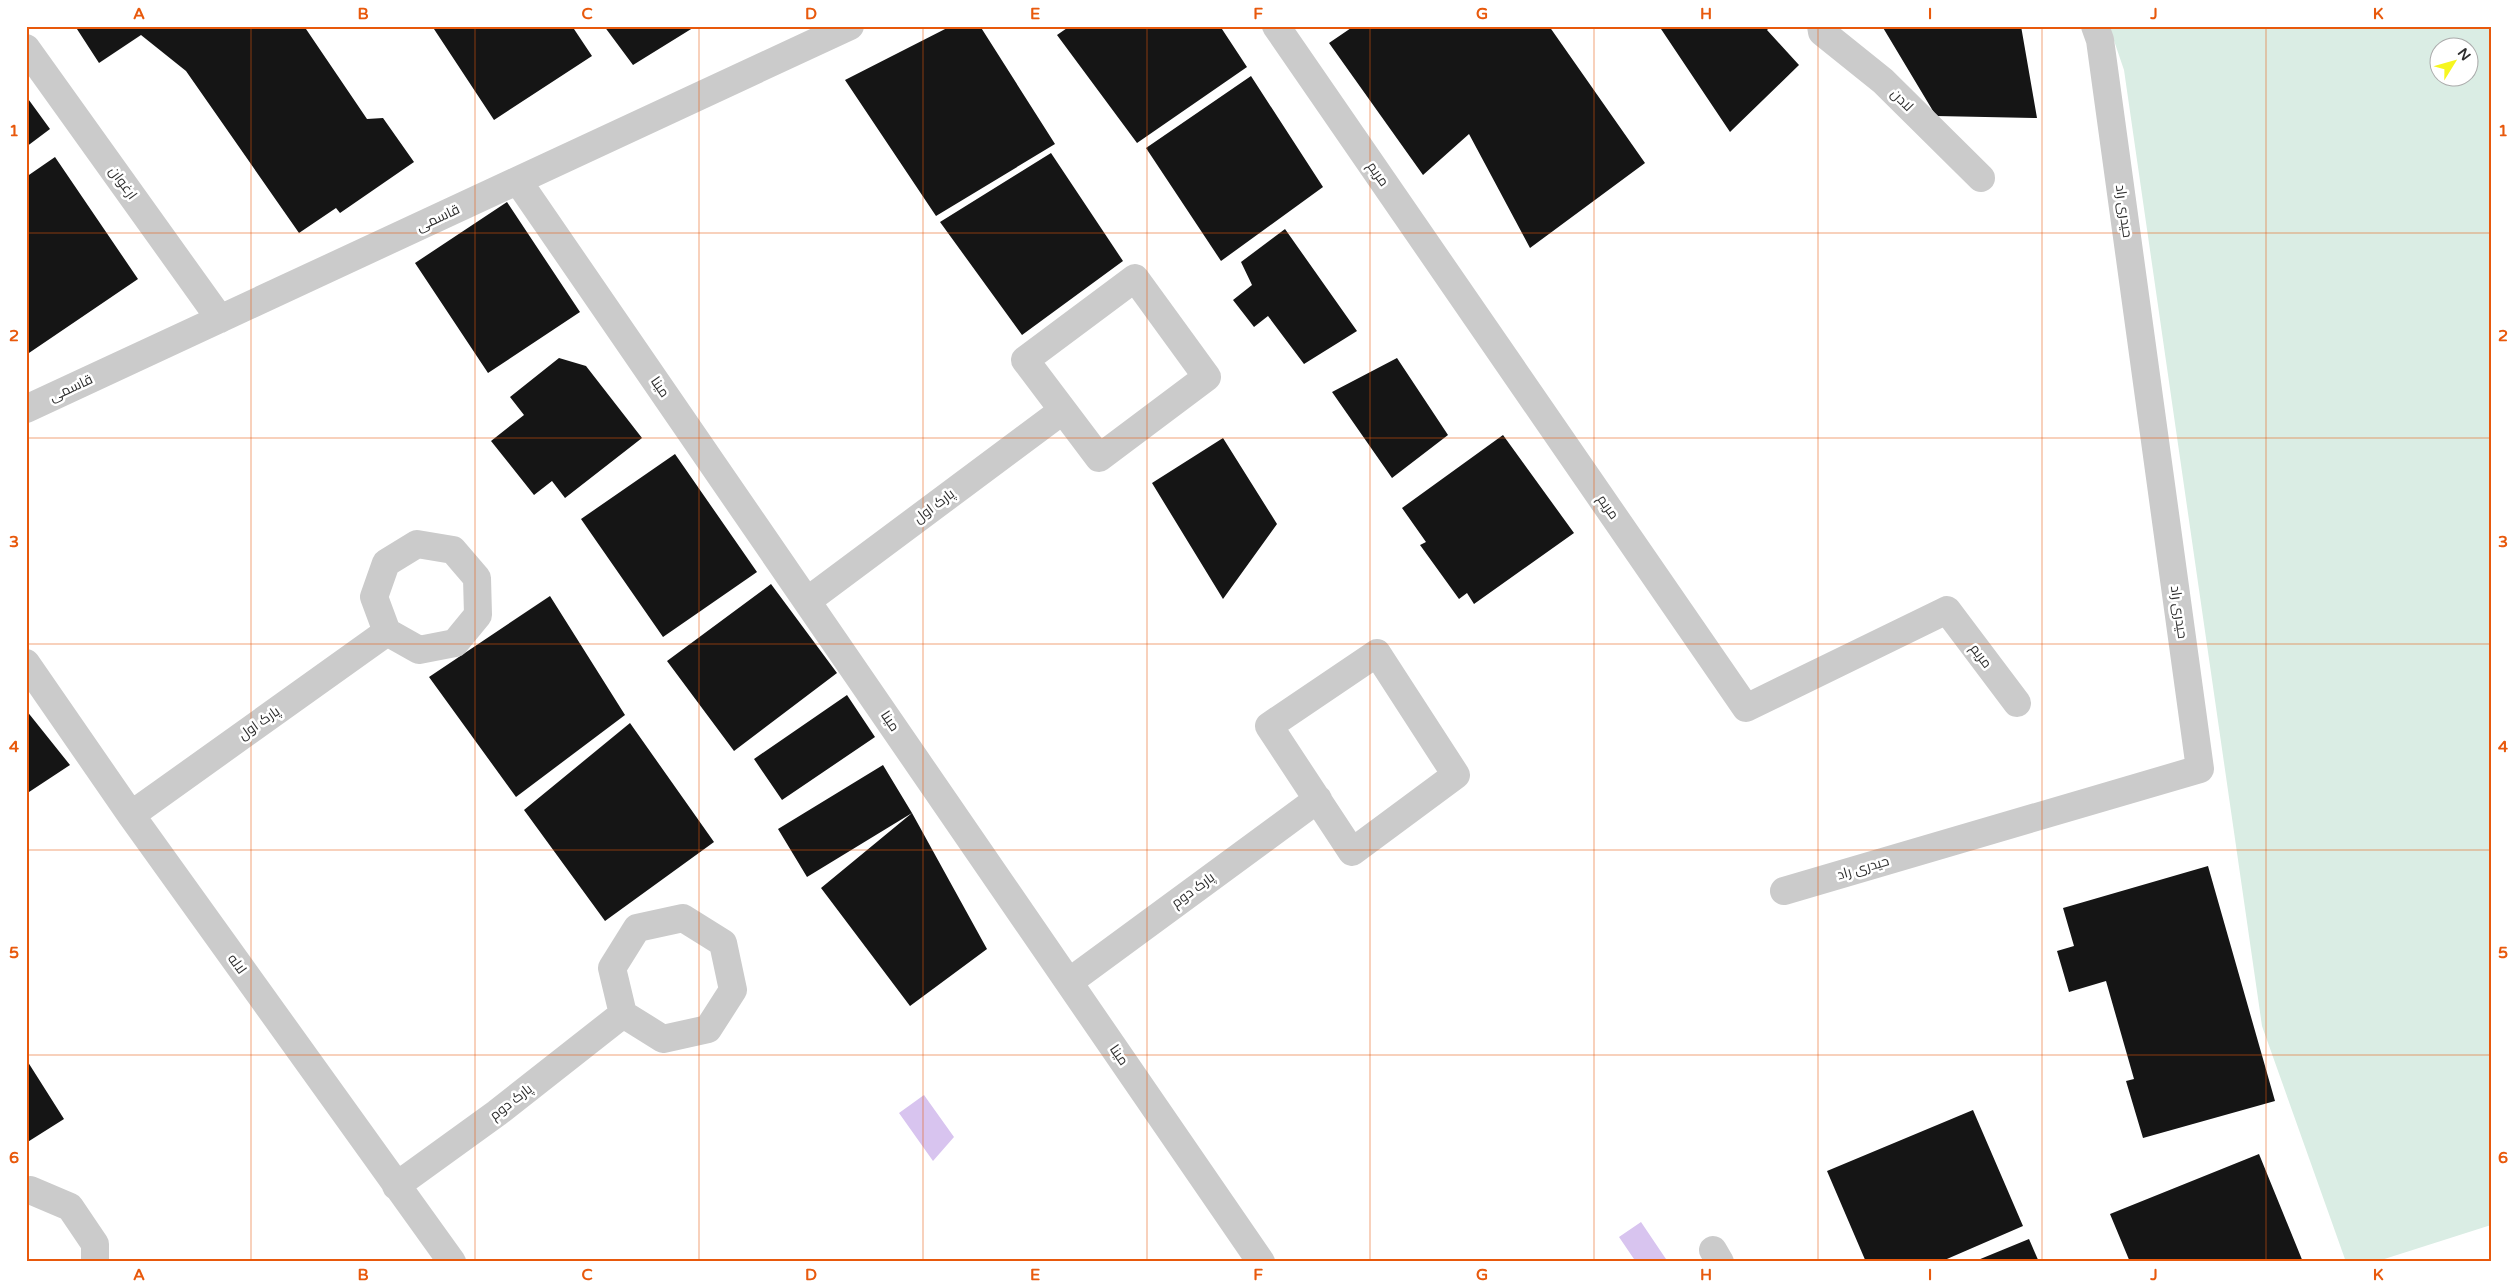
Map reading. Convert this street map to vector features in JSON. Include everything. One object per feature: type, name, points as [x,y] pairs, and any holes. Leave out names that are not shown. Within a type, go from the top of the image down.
[{"type":"street","name":"قاسمی","points":[[26,409],[849,26]]},
{"type":"street","name":"مریم","points":[[1276,26],[1746,708],[1947,610],[2017,703]]},
{"type":"street","name":"لادن","points":[[1821,26],[1822,32],[1883,81],[1981,178]]},
{"type":"street","name":"حیدری راد","points":[[1784,891],[2200,770],[2100,40],[2095,26]]},
{"type":"street","name":"ارغوان","points":[[26,48],[220,319]]},
{"type":"street","name":"مینا","points":[[518,181],[1261,1262]]},
{"type":"street","points":[[1135,278],[1207,378],[1099,458],[1062,411],[1025,360],[1135,278]]},
{"type":"street","name":"پارک اول","points":[[807,601],[1062,411]]},
{"type":"street","name":"پارک اول","points":[[131,815],[387,632]]},
{"type":"street","points":[[1376,653],[1456,775],[1352,852],[1318,799],[1269,726],[1376,653]]},
{"type":"street","name":"لاله","points":[[26,663],[131,815],[452,1262]]},
{"type":"street","name":"پارک دوم","points":[[1069,982],[1318,799]]},
{"type":"street","points":[[683,918],[723,944],[733,990],[708,1030],[662,1040],[622,1014],[612,968],[637,928],[683,918]]},
{"type":"street","name":"پارک دوم","points":[[396,1186],[497,1113],[622,1014]]},
{"type":"street","points":[[26,1191],[30,1190],[70,1207],[95,1244],[96,1262]]},
{"type":"green space","points":[[2109,26],[2491,26],[2491,1225],[2375,1262],[2346,1262],[2262,1026],[2124,70]]},
{"type":"shaded area","points":[[924,1095],[954,1137],[933,1161],[899,1113]]},
{"type":"shaded area","points":[[1641,1222],[1668,1262],[1636,1262],[1619,1237]]},
{"type":"building","points":[[75,26],[309,26],[306,29],[367,119],[383,118],[414,162],[340,213],[336,208],[299,233],[186,71],[141,35],[99,63]]},
{"type":"building","points":[[432,26],[572,26],[592,56],[494,120]]},
{"type":"building","points":[[604,26],[696,26],[633,65]]},
{"type":"building","points":[[951,26],[980,26],[1055,144],[936,216],[845,80]]},
{"type":"building","points":[[1070,26],[1220,26],[1247,67],[1137,143],[1057,35]]},
{"type":"building","points":[[1354,26],[1549,26],[1645,163],[1530,248],[1469,134],[1423,175],[1329,43]]},
{"type":"building","points":[[1659,26],[1771,26],[1767,30],[1799,65],[1730,132]]},
{"type":"building","points":[[1882,26],[2021,26],[2037,118],[1936,116]]},
{"type":"building","points":[[1251,76],[1323,187],[1221,261],[1146,148]]},
{"type":"building","points":[[26,96],[50,129],[26,147]]},
{"type":"building","points":[[1051,153],[1123,261],[1022,335],[940,222]]},
{"type":"building","points":[[55,157],[138,279],[26,355],[26,177]]},
{"type":"building","points":[[507,202],[580,312],[488,373],[415,263]]},
{"type":"building","points":[[1285,229],[1357,331],[1304,364],[1268,316],[1254,327],[1233,300],[1252,285],[1241,262]]},
{"type":"building","points":[[559,358],[586,366],[642,438],[565,498],[552,481],[534,495],[491,441],[524,415],[510,397]]},
{"type":"building","points":[[1397,358],[1448,435],[1392,478],[1332,392]]},
{"type":"building","points":[[1503,435],[1574,533],[1474,604],[1467,593],[1459,599],[1420,545],[1426,542],[1402,508]]},
{"type":"building","points":[[1223,438],[1277,524],[1223,599],[1152,483]]},
{"type":"building","points":[[675,454],[757,572],[663,637],[581,519]]},
{"type":"building","points":[[771,584],[837,673],[734,751],[667,661]]},
{"type":"building","points":[[550,596],[625,715],[516,797],[429,677]]},
{"type":"building","points":[[847,695],[875,737],[782,800],[754,759]]},
{"type":"building","points":[[26,710],[70,765],[26,794]]},
{"type":"building","points":[[630,723],[714,842],[605,921],[524,810]]},
{"type":"building","points":[[883,765],[912,813],[807,877],[778,829]]},
{"type":"building","points":[[912,813],[987,949],[910,1006],[821,888]]},
{"type":"building","points":[[2208,866],[2275,1101],[2143,1138],[2126,1081],[2134,1079],[2106,981],[2069,992],[2057,951],[2074,946],[2063,908]]},
{"type":"building","points":[[26,1059],[64,1119],[26,1143]]},
{"type":"building","points":[[1973,1110],[2023,1226],[1940,1262],[1866,1262],[1827,1171]]},
{"type":"building","points":[[2259,1154],[2303,1262],[2130,1262],[2110,1214]]},
{"type":"building","points":[[2029,1239],[2039,1262],[1973,1262]]}]
